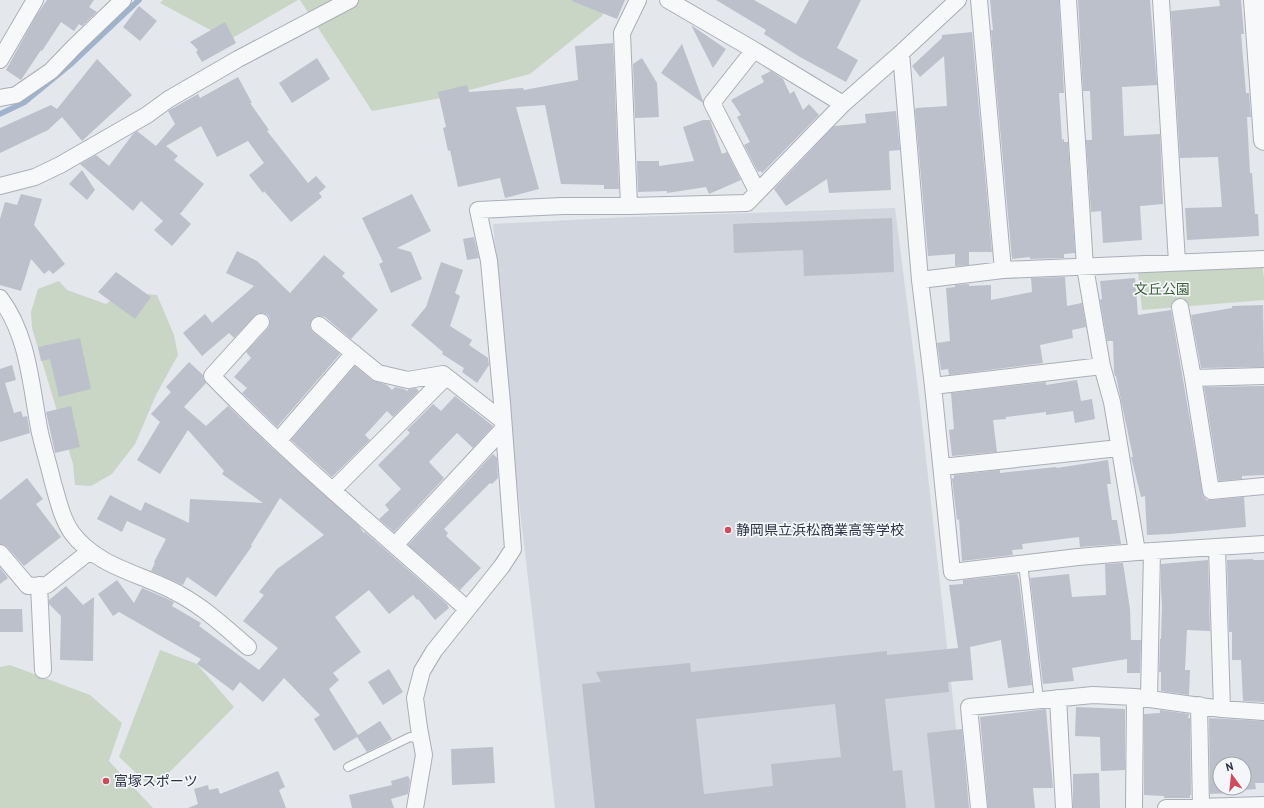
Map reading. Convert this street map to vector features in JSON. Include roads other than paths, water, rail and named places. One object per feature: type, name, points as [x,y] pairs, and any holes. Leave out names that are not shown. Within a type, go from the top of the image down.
[{"type":"street","points":[[0,60],[35,0]]},
{"type":"street","points":[[0,98],[16,95],[51,72],[74,47],[123,0]]},
{"type":"street","points":[[0,186],[35,177],[60,165],[147,115],[169,99],[238,59],[350,0]]},
{"type":"street","points":[[630,206],[622,33],[638,0]]},
{"type":"street","points":[[668,0],[754,50],[842,104]]},
{"type":"street","points":[[415,808],[424,755],[415,698],[422,671],[434,650],[502,566],[513,549],[489,261],[478,210],[563,206],[630,206],[747,202],[842,104],[901,53],[958,0]]},
{"type":"street","points":[[980,0],[1003,270]]},
{"type":"street","points":[[1068,0],[1085,267],[1102,366],[1112,402],[1119,448],[1145,551],[1142,697],[1134,808]]},
{"type":"street","points":[[1161,0],[1177,262]]},
{"type":"street","points":[[1254,0],[1261,52],[1264,140]]},
{"type":"street","points":[[754,50],[712,103],[757,191]]},
{"type":"street","points":[[901,53],[920,280],[942,467],[952,572],[1145,551],[1264,544]]},
{"type":"street","points":[[920,280],[1003,270],[1264,259]]},
{"type":"street","points":[[0,298],[15,322],[23,341],[40,434],[65,520],[73,534],[90,551],[117,566],[179,593],[213,616],[248,648]]},
{"type":"street","points":[[1180,307],[1211,491],[1264,486]]},
{"type":"street","points":[[261,322],[212,376],[256,421],[468,609]]},
{"type":"street","points":[[319,325],[378,373],[408,380],[443,374],[503,424]]},
{"type":"street","points":[[278,441],[354,353]]},
{"type":"street","points":[[933,386],[1102,366]]},
{"type":"street","points":[[1193,378],[1264,376]]},
{"type":"street","points":[[333,490],[446,377]]},
{"type":"street","points":[[395,545],[503,424]]},
{"type":"street","points":[[942,467],[1119,448]]},
{"type":"street","points":[[1216,548],[1222,709]]},
{"type":"street","points":[[0,553],[28,586],[39,586],[47,585],[90,551]]},
{"type":"street","points":[[39,586],[43,670]]},
{"type":"street","points":[[979,808],[969,707],[1093,695],[1142,697],[1222,709],[1264,712]]},
{"type":"street","points":[[1058,698],[1064,808]]},
{"type":"street","points":[[1199,705],[1201,808]]},
{"type":"street","points":[[1166,808],[1264,805]]},
{"type":"lane","points":[[1024,564],[1039,700]]},
{"type":"lane","points":[[348,767],[410,737],[421,739]]},
{"type":"waterway","points":[[0,114],[25,102],[70,65],[139,0]]},
{"type":"place","name":"静岡県立浜松商業高等学校","points":[[728,530]]},
{"type":"place","name":"富塚スポーツ","points":[[106,781]]},
{"type":"park label","name":"文丘公園","points":[[1162,289]]}]
